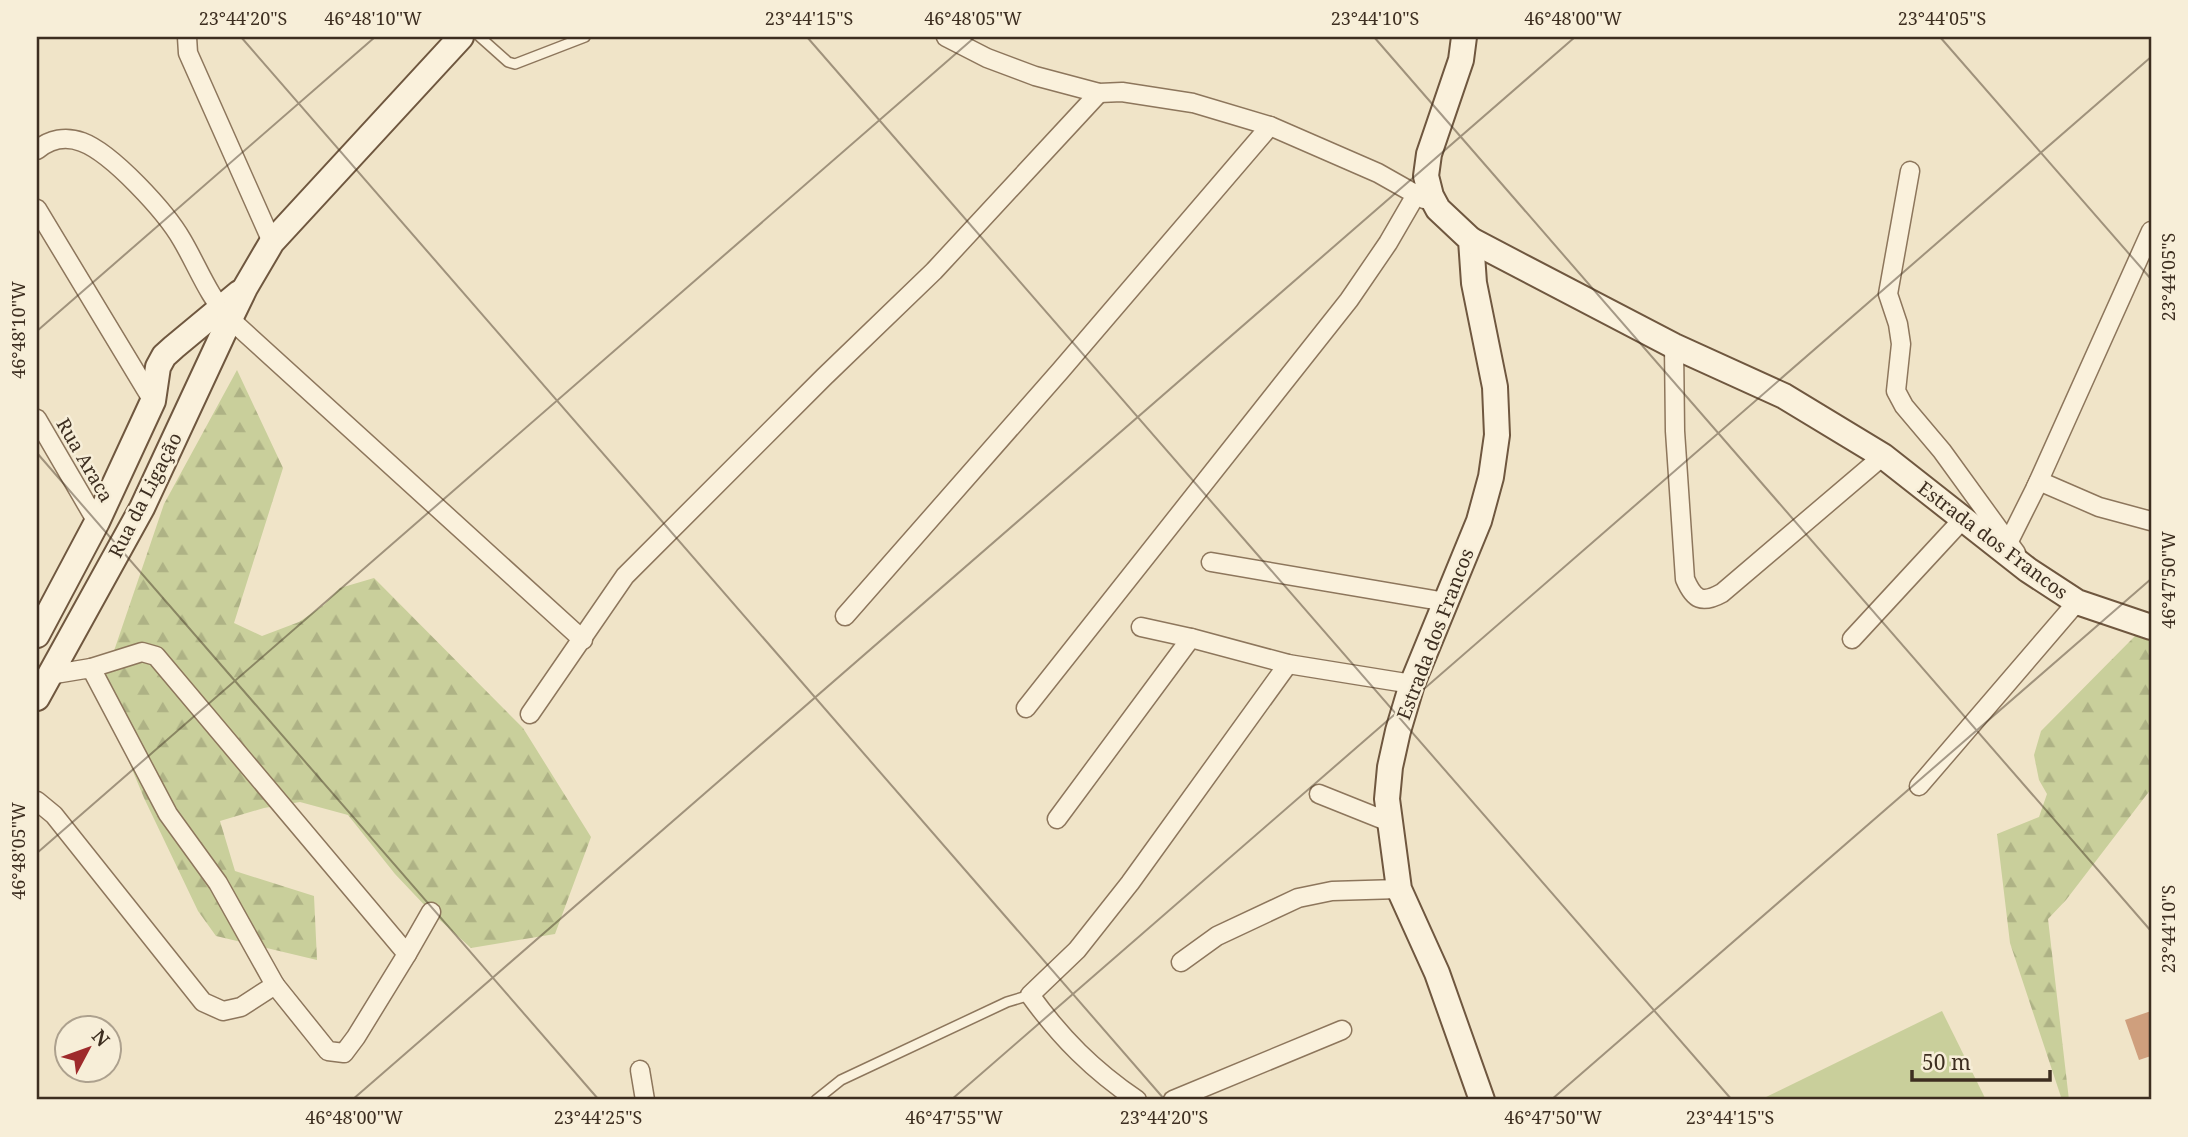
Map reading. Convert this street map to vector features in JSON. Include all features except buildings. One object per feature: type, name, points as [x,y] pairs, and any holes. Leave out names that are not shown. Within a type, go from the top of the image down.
[{"type":"street","points":[[187,37],[188,53],[272,242]]},
{"type":"street","name":"Rua da Ligação","points":[[37,698],[142,508],[225,313],[245,288],[272,242],[461,37]]},
{"type":"street","points":[[946,37],[987,58],[1035,76],[1099,93],[1122,93],[1193,103],[1270,126],[1378,173],[1417,193],[1438,209]]},
{"type":"street","name":"Estrada dos Francos","points":[[1464,37],[1461,60],[1429,154],[1426,176],[1431,196],[1438,209],[1471,240],[1674,346],[1784,396],[1883,456],[2028,570],[2077,603],[2151,627]]},
{"type":"street","points":[[530,714],[625,576],[934,271],[1099,93]]},
{"type":"street","points":[[845,616],[1062,370],[1270,126]]},
{"type":"street","points":[[37,150],[54,140],[67,139],[83,142],[102,152],[160,209],[182,240],[196,268],[225,313],[583,640]]},
{"type":"street","points":[[1910,171],[1888,295],[1898,324],[1900,344],[1896,391],[1904,406],[1942,451],[2028,570]]},
{"type":"street","points":[[1026,708],[1349,300],[1388,243],[1417,193]]},
{"type":"street","points":[[37,209],[153,401]]},
{"type":"street","points":[[2008,542],[2151,231]]},
{"type":"street","name":"Estrada dos Francos","points":[[1471,240],[1474,283],[1495,387],[1497,435],[1491,477],[1479,521],[1412,684],[1390,767],[1387,799],[1399,889],[1437,973],[1482,1100]]},
{"type":"street","name":"Rua da Ligação","points":[[37,632],[97,522],[153,401],[158,367],[164,356],[225,313]]},
{"type":"street","points":[[1674,346],[1675,431],[1685,579],[1690,592],[1698,598],[1710,600],[1722,593],[1883,456]]},
{"type":"street","name":"Rua Araca","points":[[37,419],[97,522]]},
{"type":"street","points":[[2035,487],[2039,481],[2099,507],[2151,521]]},
{"type":"street","points":[[1852,639],[1963,519]]},
{"type":"street","points":[[1211,562],[1446,602]]},
{"type":"street","points":[[1919,786],[2077,603]]},
{"type":"street","points":[[1141,627],[1288,664],[1412,684]]},
{"type":"street","points":[[1057,819],[1191,638]]},
{"type":"street","points":[[49,675],[91,668],[142,653],[156,656],[407,954]]},
{"type":"street","points":[[1137,1100],[1075,1050],[1054,1028],[1030,995],[1077,950],[1130,883],[1288,664]]},
{"type":"street","points":[[91,668],[168,814],[218,883],[275,985],[328,1051],[344,1053],[356,1037],[431,912]]},
{"type":"street","points":[[1319,794],[1389,822]]},
{"type":"street","points":[[37,801],[54,815],[204,1002],[223,1012],[241,1007],[275,985]]},
{"type":"street","points":[[1181,962],[1217,936],[1298,898],[1332,891],[1399,889]]},
{"type":"street","points":[[1173,1100],[1342,1030]]},
{"type":"street","points":[[640,1070],[645,1100]]},
{"type":"lane","points":[[480,37],[508,62],[515,64],[585,37]]},
{"type":"lane","points":[[816,1100],[841,1080],[1007,1002],[1030,995]]},
{"type":"green space","points":[[237,370],[283,468],[234,623],[262,636],[299,622],[324,605],[340,588],[374,578],[523,728],[591,837],[555,934],[471,948],[431,912],[395,874],[348,815],[300,802],[264,808],[220,821],[235,871],[314,896],[317,960],[216,936],[198,911],[144,798],[100,692],[164,504]]},
{"type":"green space","points":[[2137,634],[2151,640],[2151,789],[2066,900],[2048,919],[2069,1100],[2062,1100],[2010,943],[1997,834],[2039,817],[2047,794],[2039,780],[2034,755],[2041,731]]},
{"type":"green space","points":[[1942,1011],[1986,1100],[1760,1100]]}]
